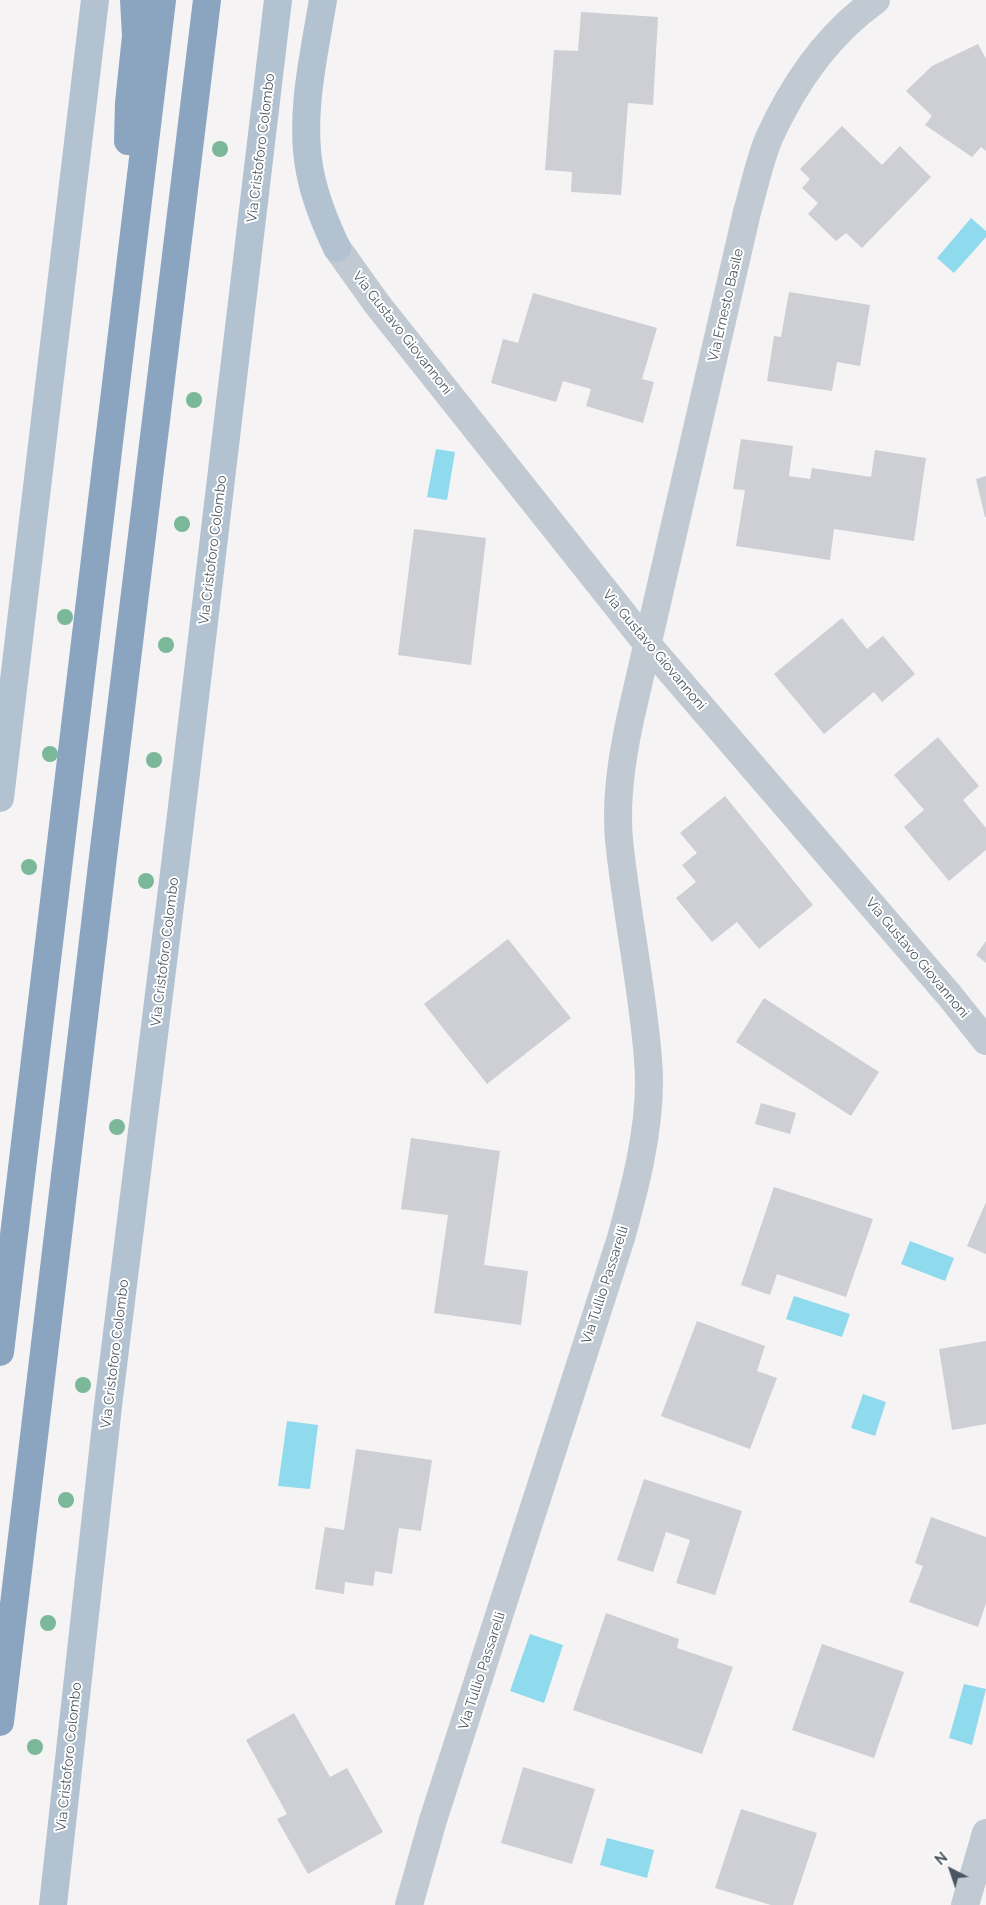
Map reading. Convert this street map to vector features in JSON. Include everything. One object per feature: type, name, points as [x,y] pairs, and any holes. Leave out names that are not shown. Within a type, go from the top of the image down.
[{"type":"highway","points":[[118,357],[130,103],[136,36],[134,0]]},
{"type":"highway","points":[[0,1352],[162,0]]},
{"type":"highway","points":[[0,1722],[207,0]]},
{"type":"main road","points":[[0,798],[4,724],[95,0]]},
{"type":"main road","name":"Via Cristoforo Colombo","points":[[53,1905],[108,1406],[176,857],[278,0]]},
{"type":"main road","points":[[323,0],[309,90],[308,154],[315,191],[323,217],[337,248]]},
{"type":"street","name":"Via Ernesto Basile","points":[[648,645],[748,212],[769,139],[786,105],[815,61],[829,43],[857,14],[876,0]]},
{"type":"street","name":"Via Gustavo Giovannoni","points":[[337,248],[377,304],[648,645],[950,996],[986,1041]]},
{"type":"street","name":"Via Tullio Passarelli","points":[[409,1905],[436,1810],[621,1238],[641,1158],[647,1109],[648,1056],[619,840],[619,812],[624,752],[648,645]]},
{"type":"street","points":[[965,1905],[986,1833]]},
{"type":"water","points":[[971,218],[986,231],[986,237],[954,273],[937,258]]},
{"type":"water","points":[[436,449],[455,452],[447,500],[427,497]]},
{"type":"water","points":[[910,1241],[954,1258],[945,1281],[901,1264]]},
{"type":"water","points":[[794,1296],[850,1314],[842,1337],[786,1319]]},
{"type":"water","points":[[863,1394],[886,1402],[875,1436],[851,1428]]},
{"type":"water","points":[[287,1421],[318,1425],[310,1489],[278,1486]]},
{"type":"water","points":[[530,1634],[563,1645],[544,1703],[510,1691]]},
{"type":"water","points":[[964,1684],[986,1689],[972,1745],[949,1738]]},
{"type":"water","points":[[607,1838],[654,1850],[647,1878],[600,1865]]},
{"type":"building","points":[[581,12],[658,17],[653,105],[628,103],[621,195],[571,192],[572,172],[545,170],[554,50],[578,51]]},
{"type":"building","points":[[978,44],[986,59],[986,151],[981,147],[972,157],[925,125],[932,116],[906,91],[932,66]]},
{"type":"building","points":[[842,126],[882,165],[900,146],[931,177],[862,248],[846,233],[836,241],[808,214],[818,203],[802,188],[810,179],[800,169]]},
{"type":"building","points":[[789,292],[870,305],[860,366],[837,362],[832,391],[767,381],[774,336],[781,337]]},
{"type":"building","points":[[533,293],[657,328],[642,379],[654,382],[643,423],[586,406],[591,389],[563,381],[556,402],[491,383],[503,339],[518,343]]},
{"type":"building","points":[[741,439],[793,446],[789,476],[810,479],[812,468],[871,477],[875,450],[926,458],[914,541],[834,529],[830,560],[736,546],[745,490],[733,489]]},
{"type":"building","points":[[986,476],[986,517],[985,517],[976,479]]},
{"type":"building","points":[[414,529],[486,538],[471,665],[398,655]]},
{"type":"building","points":[[842,618],[867,649],[883,636],[915,674],[882,702],[874,692],[824,734],[774,674]]},
{"type":"building","points":[[938,737],[979,786],[963,800],[986,828],[986,850],[949,881],[904,827],[924,810],[894,775]]},
{"type":"building","points":[[725,796],[813,905],[759,949],[737,922],[712,942],[676,898],[696,882],[682,865],[697,853],[680,833]]},
{"type":"building","points":[[508,939],[571,1018],[487,1084],[424,1004]]},
{"type":"building","points":[[986,941],[986,963],[976,955]]},
{"type":"building","points":[[764,998],[879,1072],[851,1116],[736,1042]]},
{"type":"building","points":[[761,1103],[796,1113],[790,1134],[755,1124]]},
{"type":"building","points":[[411,1138],[500,1151],[484,1265],[528,1271],[521,1325],[434,1313],[448,1215],[401,1209]]},
{"type":"building","points":[[774,1187],[873,1219],[846,1297],[777,1274],[770,1295],[741,1285]]},
{"type":"building","points":[[986,1202],[986,1254],[967,1246]]},
{"type":"building","points":[[697,1321],[765,1346],[757,1371],[777,1378],[750,1449],[661,1416]]},
{"type":"building","points":[[986,1341],[986,1424],[952,1430],[939,1349]]},
{"type":"building","points":[[356,1449],[432,1460],[421,1531],[399,1528],[392,1574],[375,1571],[373,1586],[345,1582],[344,1594],[315,1589],[325,1527],[344,1530]]},
{"type":"building","points":[[644,1479],[742,1511],[715,1595],[676,1583],[690,1540],[666,1532],[653,1572],[617,1560]]},
{"type":"building","points":[[931,1517],[986,1537],[986,1603],[978,1627],[909,1602],[923,1566],[915,1563]]},
{"type":"building","points":[[606,1613],[679,1639],[677,1648],[733,1667],[702,1754],[573,1710]]},
{"type":"building","points":[[822,1644],[904,1672],[874,1758],[792,1730]]},
{"type":"building","points":[[294,1713],[330,1777],[347,1768],[383,1832],[308,1874],[277,1819],[287,1814],[246,1740]]},
{"type":"building","points":[[523,1767],[595,1789],[572,1864],[501,1843]]},
{"type":"building","points":[[741,1809],[817,1833],[793,1905],[771,1905],[715,1888]]}]
